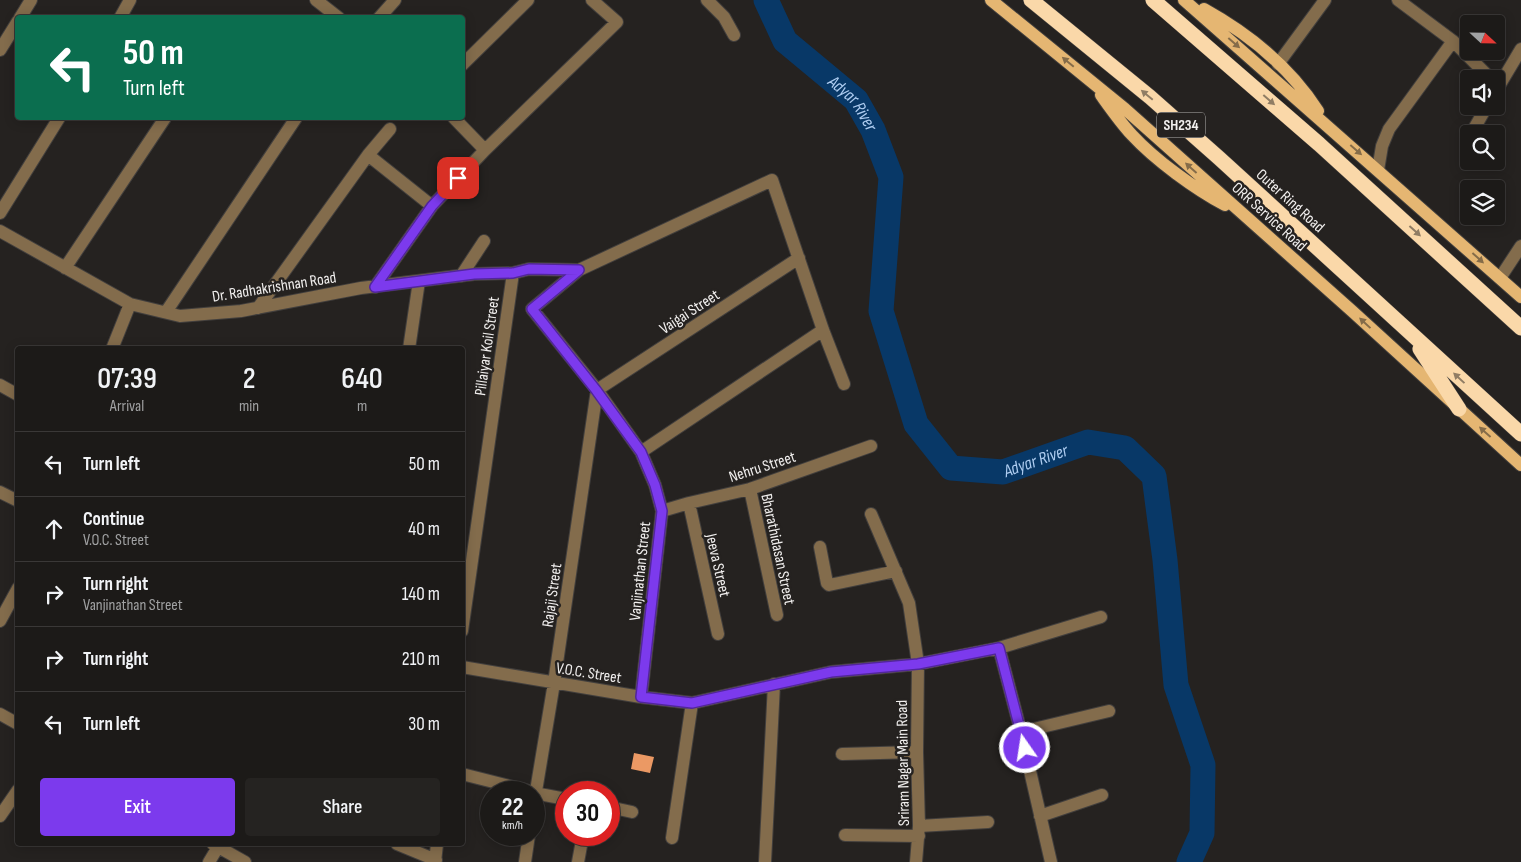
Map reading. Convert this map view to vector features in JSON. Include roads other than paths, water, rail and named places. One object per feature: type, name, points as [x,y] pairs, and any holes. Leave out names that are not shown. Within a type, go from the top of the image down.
[{"type":"highway","name":"Outer Ring Road","points":[[1031,0],[1150,98],[1521,434]]},
{"type":"highway","points":[[1153,0],[1265,96],[1521,328]]},
{"type":"highway","points":[[1506,314],[1521,323]]},
{"type":"highway","points":[[1409,331],[1459,409]]},
{"type":"main road","name":"ORR Service Road","points":[[991,0],[1125,109],[1521,465]]},
{"type":"main road","points":[[1184,0],[1521,297]]},
{"type":"main road","points":[[1188,0],[1244,34],[1289,73],[1306,93],[1326,124]]},
{"type":"street","points":[[22,15],[30,0]]},
{"type":"street","points":[[122,15],[130,0]]},
{"type":"street","points":[[316,0],[335,15]]},
{"type":"street","points":[[382,15],[394,0]]},
{"type":"street","points":[[465,62],[528,0]]},
{"type":"street","points":[[375,287],[432,206],[485,150],[617,22],[592,0]]},
{"type":"street","points":[[707,0],[724,17],[734,35]]},
{"type":"street","points":[[1278,64],[1325,0]]},
{"type":"street","points":[[1398,0],[1453,41],[1481,70]]},
{"type":"street","points":[[0,50],[15,27]]},
{"type":"street","points":[[1378,170],[1382,146],[1389,129],[1453,41]]},
{"type":"street","points":[[1505,71],[1521,49]]},
{"type":"street","points":[[0,213],[58,120]]},
{"type":"street","points":[[65,268],[163,120]]},
{"type":"street","points":[[166,312],[289,120]]},
{"type":"street","points":[[456,120],[485,150]]},
{"type":"street","points":[[258,308],[368,156],[390,129]]},
{"type":"street","points":[[368,156],[432,206]]},
{"type":"street","points":[[579,270],[772,180],[823,330],[844,384]]},
{"type":"street","name":"Dr. Radhakrishnan Road","points":[[0,231],[130,304],[180,316],[241,311],[361,288],[461,276],[513,273],[529,269],[579,270]]},
{"type":"street","points":[[461,276],[484,241]]},
{"type":"street","points":[[1500,278],[1521,246]]},
{"type":"street","name":"Vaigai Street","points":[[596,390],[799,258]]},
{"type":"street","name":"Vanjinathan Street","points":[[579,270],[532,309],[596,390],[641,452],[655,485],[662,511],[641,697]]},
{"type":"street","name":"Pillaiyar Koil Street","points":[[465,585],[513,273]]},
{"type":"street","points":[[409,346],[419,281]]},
{"type":"street","points":[[113,346],[130,304]]},
{"type":"street","points":[[641,452],[823,330]]},
{"type":"street","points":[[0,385],[15,393]]},
{"type":"street","name":"Rajaji Street","points":[[536,781],[554,683],[596,390]]},
{"type":"street","name":"Nehru Street","points":[[662,511],[750,489],[871,446]]},
{"type":"street","name":"Bharathidasan Street","points":[[750,489],[777,616]]},
{"type":"street","points":[[0,492],[15,500]]},
{"type":"street","name":"Jeeva Street","points":[[689,503],[718,634]]},
{"type":"street","name":"Sriram Nagar Main Road","points":[[871,514],[909,603],[918,664],[917,752],[919,831],[916,862]]},
{"type":"street","points":[[820,548],[827,584],[829,585],[896,572]]},
{"type":"street","points":[[0,621],[15,594]]},
{"type":"street","name":"V.O.C. Street","points":[[465,668],[641,697],[692,703],[831,672],[918,664],[999,648],[1101,617]]},
{"type":"street","points":[[999,648],[1021,732],[1051,862]]},
{"type":"street","points":[[765,862],[774,684]]},
{"type":"street","points":[[672,838],[692,703]]},
{"type":"street","points":[[1021,732],[1109,711]]},
{"type":"street","points":[[0,714],[15,722]]},
{"type":"street","points":[[842,754],[917,752]]},
{"type":"street","points":[[465,775],[486,781]]},
{"type":"street","points":[[0,816],[15,794]]},
{"type":"street","points":[[1040,816],[1102,795]]},
{"type":"street","points":[[620,809],[632,812]]},
{"type":"street","points":[[845,835],[919,831],[988,822]]},
{"type":"street","points":[[209,862],[215,846]]},
{"type":"street","points":[[217,846],[245,862]]},
{"type":"street","points":[[402,846],[436,861],[437,846]]},
{"type":"street","points":[[525,862],[527,846]]},
{"type":"street","points":[[578,862],[581,846]]},
{"type":"waterway","name":"Adyar River","points":[[766,0],[785,41],[856,100],[873,130],[891,177],[881,311],[916,424],[951,468],[1003,472],[1088,442],[1125,448],[1154,476],[1165,560],[1176,685],[1203,765],[1202,833],[1189,862]]}]
